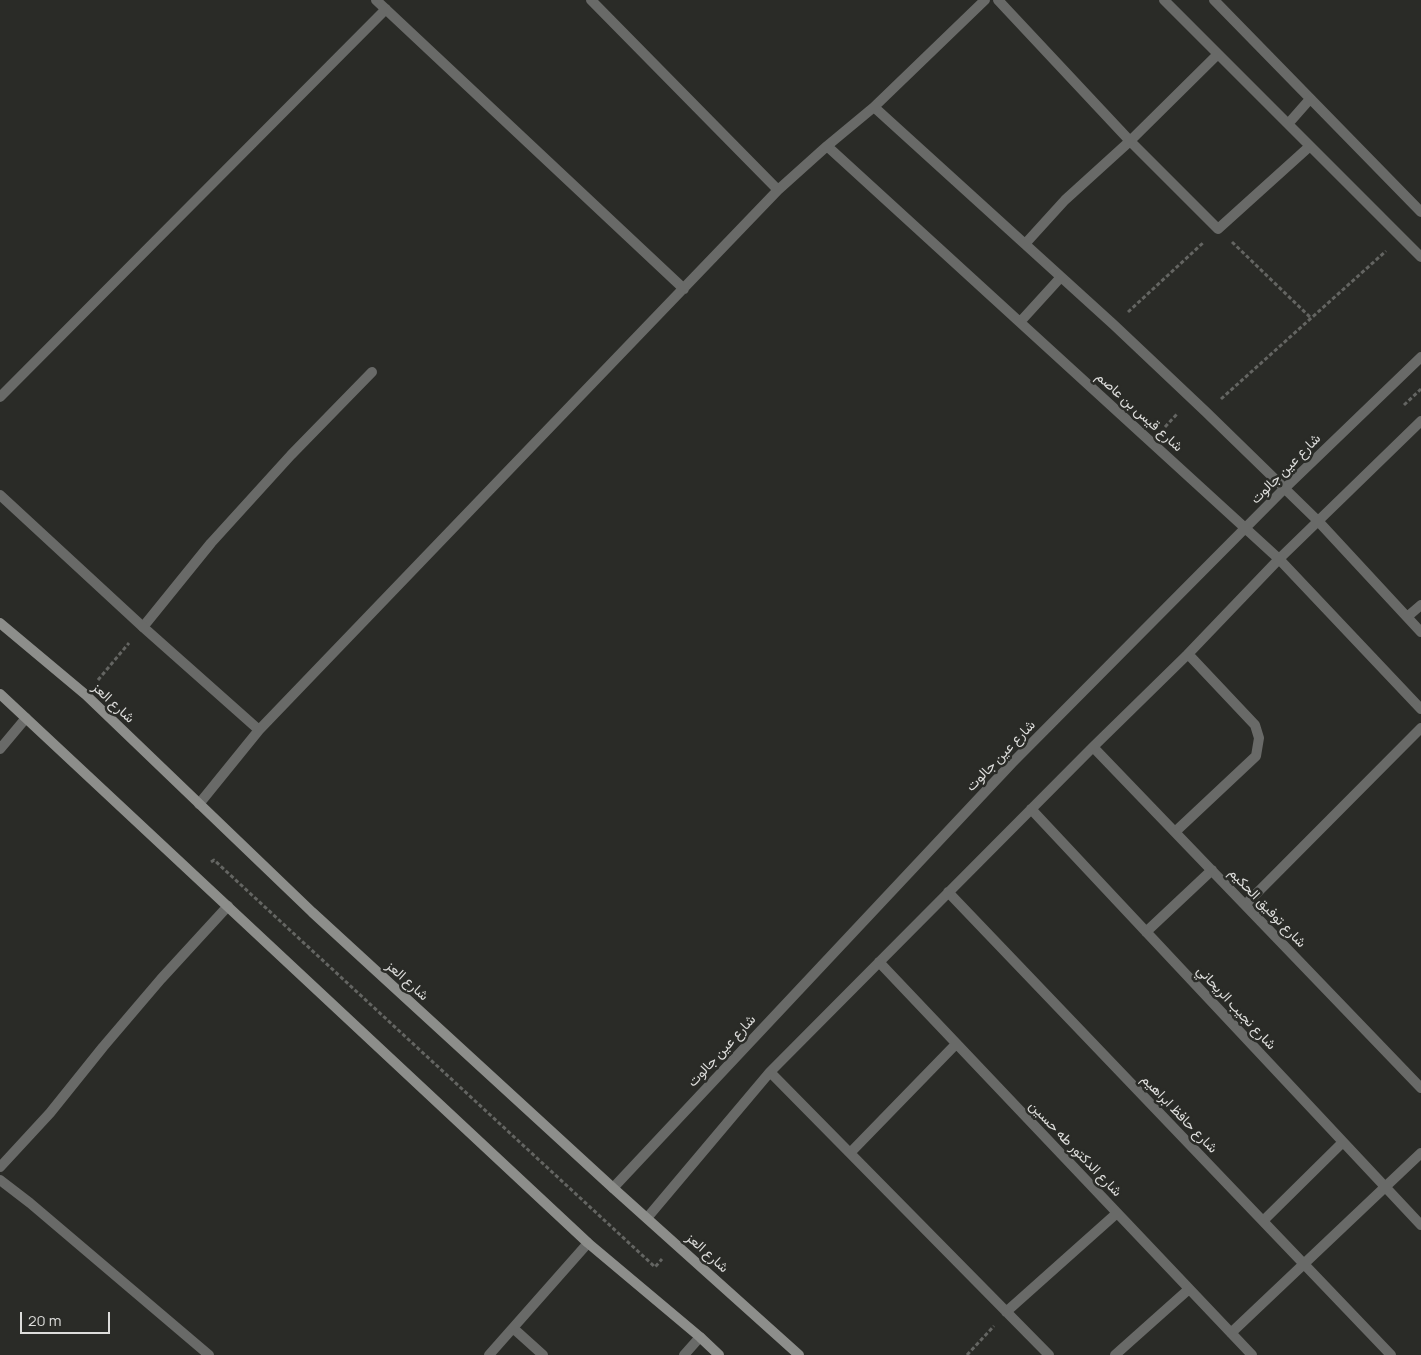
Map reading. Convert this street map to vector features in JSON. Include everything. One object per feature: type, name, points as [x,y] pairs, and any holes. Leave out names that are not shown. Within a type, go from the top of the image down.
[{"type":"main road","name":"شارع العز","points":[[0,623],[86,696],[312,912],[613,1188],[799,1355]]},
{"type":"main road","points":[[0,694],[588,1243],[719,1355]]},
{"type":"street","points":[[376,0],[684,289]]},
{"type":"street","points":[[591,0],[778,190]]},
{"type":"street","points":[[199,804],[259,730],[778,190],[874,107],[985,0]]},
{"type":"street","points":[[998,0],[1130,141],[1218,229],[1310,146]]},
{"type":"street","points":[[1164,0],[1421,257]]},
{"type":"street","points":[[1214,0],[1421,212]]},
{"type":"street","points":[[0,397],[386,9]]},
{"type":"street","points":[[1026,244],[1065,200],[1130,141],[1218,54]]},
{"type":"street","points":[[1288,124],[1310,99]]},
{"type":"street","points":[[874,107],[1026,244],[1206,412],[1318,521],[1421,632]]},
{"type":"street","name":"شارع قيس بن عاصم","points":[[827,146],[1279,559],[1421,709]]},
{"type":"street","points":[[1020,322],[1061,277]]},
{"type":"street","name":"شارع عين جالوت","points":[[613,1188],[1012,763],[1284,489],[1421,357]]},
{"type":"street","points":[[143,627],[211,543],[291,455],[372,372]]},
{"type":"street","points":[[647,1218],[770,1072],[1093,746],[1188,654],[1279,559],[1421,421]]},
{"type":"street","points":[[0,495],[143,627],[259,730]]},
{"type":"street","points":[[1407,617],[1421,604]]},
{"type":"street","points":[[1175,832],[1256,756],[1259,738],[1254,725],[1188,654]]},
{"type":"street","points":[[0,749],[26,718]]},
{"type":"street","points":[[1245,905],[1421,728]]},
{"type":"street","name":"شارع توفيق الحكيم","points":[[1093,746],[1421,1088]]},
{"type":"street","name":"شارع نجيب الريحاني","points":[[1030,809],[1421,1225]]},
{"type":"street","points":[[1146,932],[1212,870]]},
{"type":"street","name":"شارع حافظ ابراهيم","points":[[948,892],[1390,1355]]},
{"type":"street","points":[[0,1167],[50,1113],[161,980],[228,906]]},
{"type":"street","name":"شارع الدكتور طه حسين","points":[[878,962],[1252,1355]]},
{"type":"street","points":[[850,1153],[956,1044]]},
{"type":"street","points":[[770,1072],[1049,1355]]},
{"type":"street","points":[[1263,1222],[1343,1142]]},
{"type":"street","points":[[1231,1333],[1421,1153]]},
{"type":"street","points":[[0,1180],[30,1203],[209,1355]]},
{"type":"street","points":[[1006,1312],[1118,1213]]},
{"type":"street","points":[[489,1355],[588,1243]]},
{"type":"street","points":[[1115,1355],[1190,1289]]},
{"type":"street","points":[[513,1328],[543,1355]]},
{"type":"street","points":[[684,1355],[700,1337]]},
{"type":"path","points":[[1114,325],[1218,229],[1311,318]]},
{"type":"path","points":[[1206,412],[1402,238]]},
{"type":"path","points":[[1151,442],[1192,399]]},
{"type":"path","points":[[86,696],[143,627]]},
{"type":"path","points":[[197,877],[214,860],[655,1267],[675,1243]]},
{"type":"path","points":[[967,1355],[1006,1312]]}]
